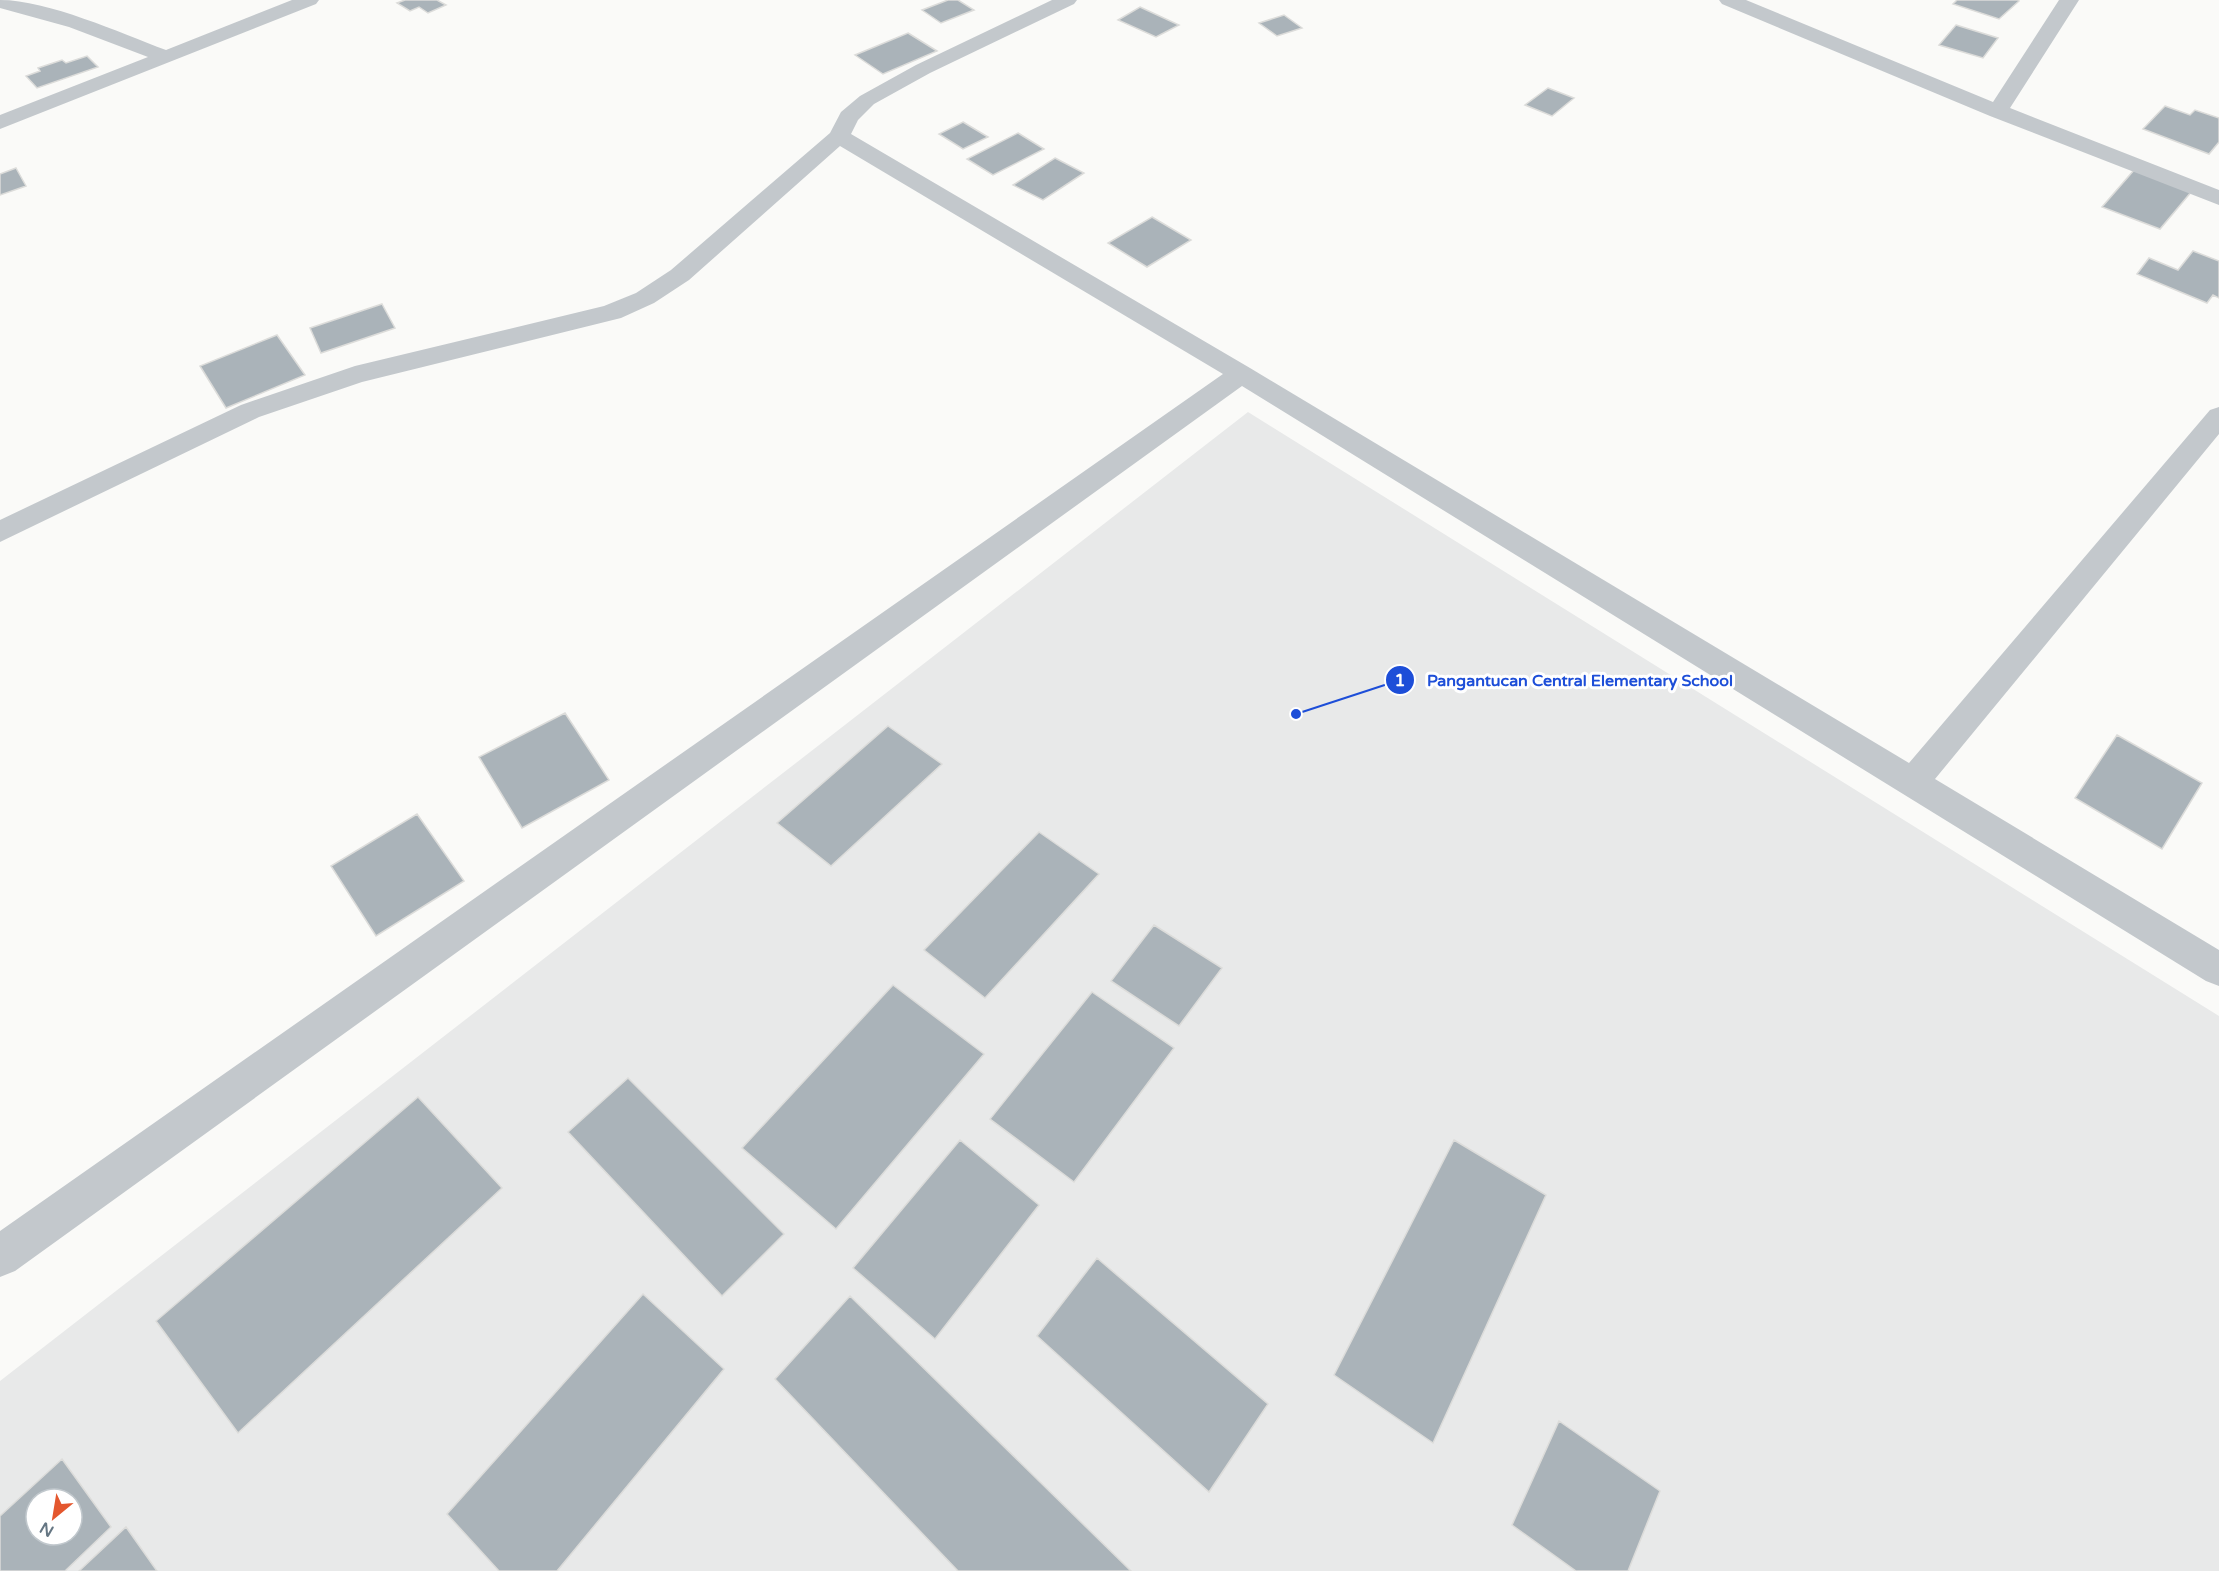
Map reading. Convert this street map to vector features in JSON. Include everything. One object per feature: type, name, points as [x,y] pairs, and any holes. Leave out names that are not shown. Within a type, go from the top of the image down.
[{"type":"street","points":[[0,123],[309,0]]},
{"type":"street","points":[[0,532],[250,411],[355,375],[612,312],[645,298],[680,275],[839,136],[849,117],[867,100],[923,69],[1067,0]]},
{"type":"street","points":[[1728,0],[1998,111],[2219,198]]},
{"type":"street","points":[[1998,111],[2069,0]]},
{"type":"street","points":[[0,2],[76,23],[166,57]]},
{"type":"street","points":[[839,136],[1241,374],[2219,969]]},
{"type":"street","points":[[0,1256],[1241,374]]},
{"type":"street","points":[[1913,782],[2219,416]]},
{"type":"shaded area","points":[[1248,412],[2219,1016],[2219,1571],[0,1571],[0,1381]]},
{"type":"building","points":[[405,0],[437,0],[446,5],[428,13],[419,7],[410,11],[397,3]]},
{"type":"building","points":[[948,0],[958,0],[974,10],[941,23],[922,10]]},
{"type":"building","points":[[1957,0],[2019,1],[1999,19],[1953,4]]},
{"type":"building","points":[[1140,7],[1179,25],[1156,37],[1118,20]]},
{"type":"building","points":[[1284,15],[1302,28],[1277,36],[1259,23]]},
{"type":"building","points":[[1956,25],[1998,38],[1983,58],[1939,45]]},
{"type":"building","points":[[908,33],[937,51],[883,74],[855,55]]},
{"type":"building","points":[[87,56],[98,67],[37,88],[26,76],[40,71],[38,68],[62,60],[66,63]]},
{"type":"building","points":[[1548,88],[1574,98],[1552,116],[1525,105]]},
{"type":"building","points":[[2165,106],[2190,115],[2195,110],[2219,118],[2219,142],[2209,154],[2143,129]]},
{"type":"building","points":[[963,122],[988,137],[963,149],[939,134]]},
{"type":"building","points":[[1018,133],[1044,149],[993,175],[967,159]]},
{"type":"building","points":[[1055,158],[1084,173],[1043,200],[1013,185]]},
{"type":"building","points":[[16,168],[26,186],[0,195],[0,174]]},
{"type":"building","points":[[2135,169],[2192,191],[2160,229],[2102,207]]},
{"type":"building","points":[[1152,217],[1191,240],[1147,267],[1108,243]]},
{"type":"building","points":[[2193,251],[2219,261],[2219,298],[2213,295],[2207,303],[2137,274],[2149,258],[2178,270]]},
{"type":"building","points":[[382,304],[395,328],[321,353],[310,328]]},
{"type":"building","points":[[277,335],[305,375],[226,408],[200,366]]},
{"type":"building","points":[[565,713],[609,780],[522,828],[479,757]]},
{"type":"building","points":[[888,726],[942,764],[831,866],[777,823]]},
{"type":"building","points":[[2117,735],[2202,783],[2162,849],[2075,798]]},
{"type":"building","points":[[417,814],[464,881],[376,936],[331,866]]},
{"type":"building","points":[[1039,832],[1099,874],[985,998],[924,950]]},
{"type":"building","points":[[1154,925],[1222,968],[1179,1026],[1111,981]]},
{"type":"building","points":[[893,985],[984,1054],[836,1229],[742,1148]]},
{"type":"building","points":[[1092,992],[1174,1048],[1074,1182],[990,1119]]},
{"type":"building","points":[[628,1078],[784,1234],[722,1296],[568,1132]]},
{"type":"building","points":[[418,1097],[502,1188],[238,1433],[156,1321]]},
{"type":"building","points":[[960,1140],[1039,1205],[935,1339],[853,1268]]},
{"type":"building","points":[[1454,1140],[1546,1195],[1433,1443],[1334,1375]]},
{"type":"building","points":[[1097,1258],[1268,1404],[1209,1492],[1037,1336]]},
{"type":"building","points":[[643,1294],[724,1369],[557,1571],[499,1571],[447,1514]]},
{"type":"building","points":[[850,1296],[1131,1571],[958,1571],[775,1379]]},
{"type":"building","points":[[1559,1421],[1660,1491],[1628,1571],[1576,1571],[1512,1525]]},
{"type":"building","points":[[62,1459],[82,1487],[32,1487]]},
{"type":"building","points":[[84,1490],[111,1527],[65,1571],[0,1571],[0,1516],[24,1494],[24,1547],[84,1547]]},
{"type":"building","points":[[126,1527],[157,1571],[79,1571]]},
{"type":"place","name":"Pangantucan Central Elementary School","points":[[1296,714]]}]
